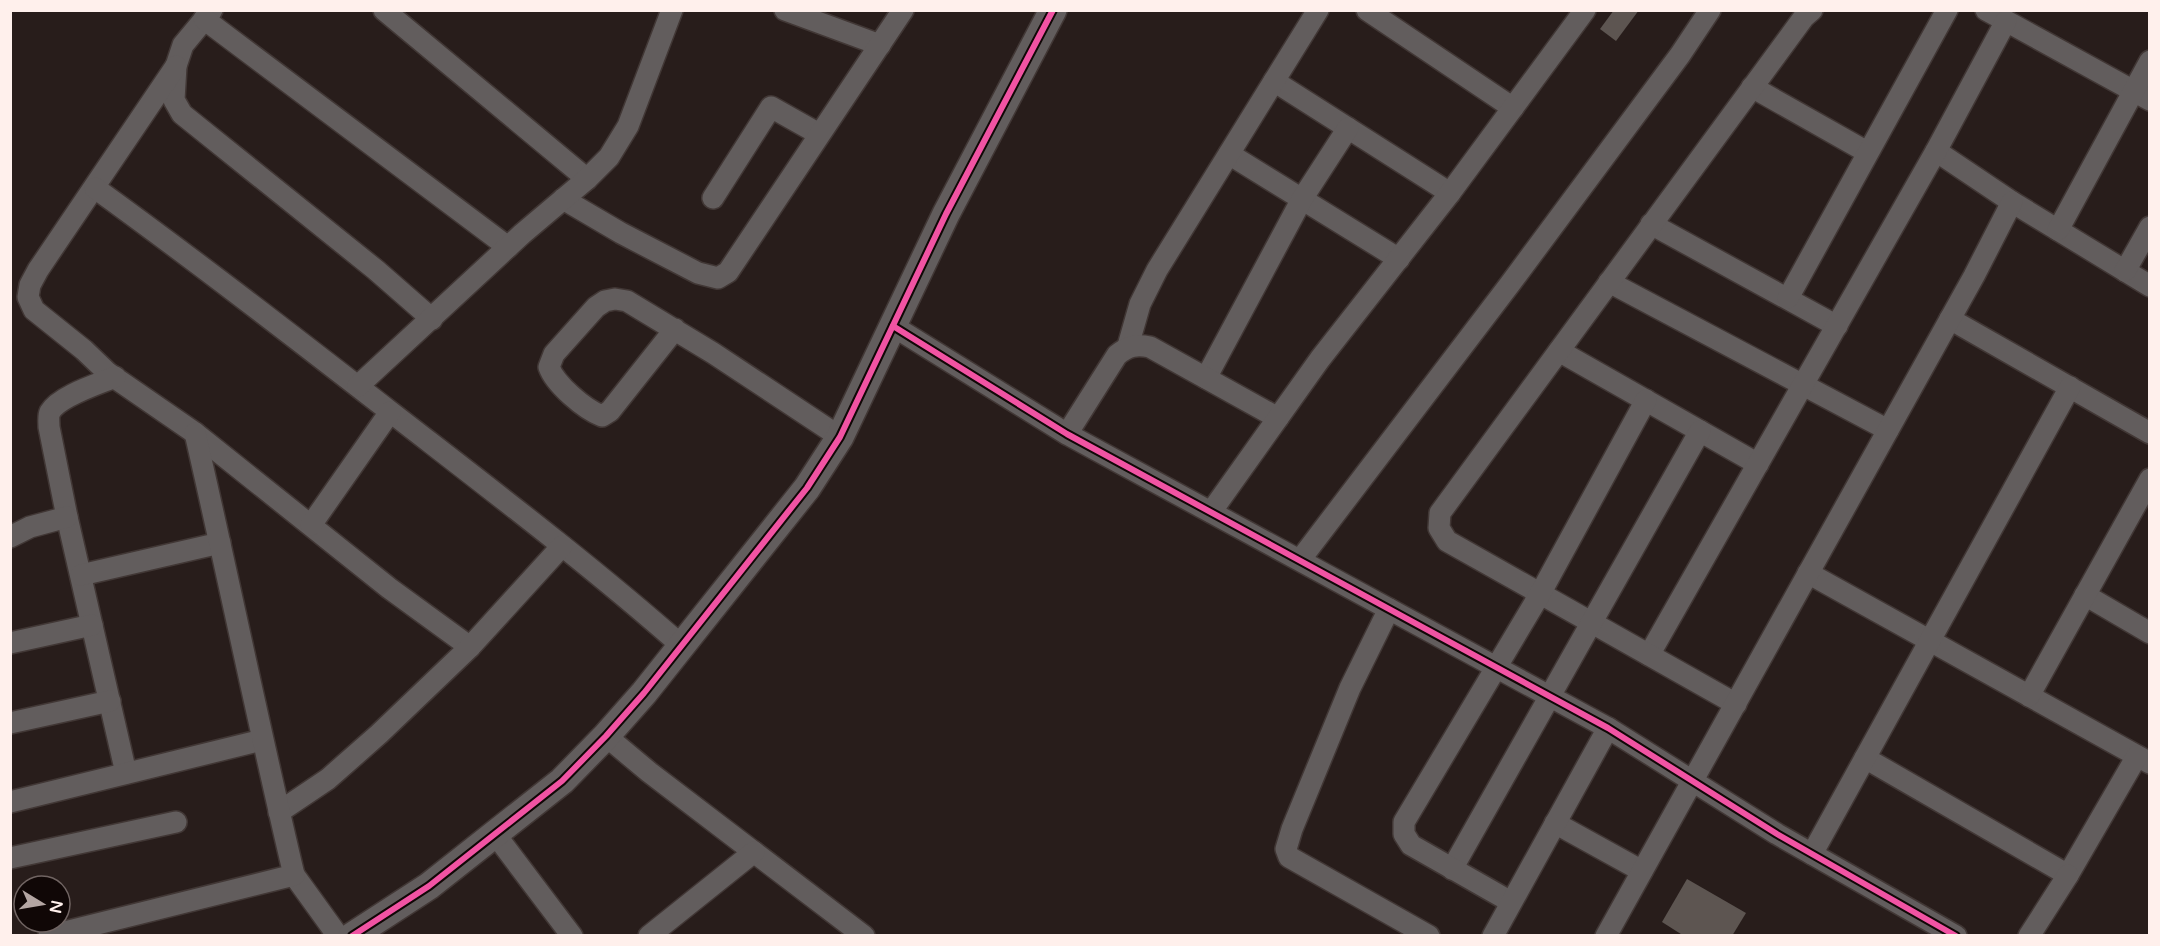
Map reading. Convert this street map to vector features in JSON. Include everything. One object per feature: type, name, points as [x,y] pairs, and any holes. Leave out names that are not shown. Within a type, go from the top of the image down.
[{"type":"street","points":[[384,10],[587,179]]},
{"type":"street","points":[[358,386],[609,157],[628,126],[672,10]]},
{"type":"street","points":[[785,10],[880,45]]},
{"type":"street","points":[[562,199],[679,263],[709,277],[718,278],[728,272],[903,10]]},
{"type":"street","points":[[352,936],[429,886],[562,781],[606,736],[682,646],[807,488],[840,437],[946,214],[1053,10]]},
{"type":"street","points":[[1067,434],[1117,355],[1128,346],[1140,304],[1157,270],[1318,10]]},
{"type":"street","points":[[1368,10],[1513,108]]},
{"type":"street","points":[[1211,512],[1320,359],[1450,193],[1585,10]]},
{"type":"street","points":[[1736,704],[1447,541],[1439,528],[1440,513],[1752,87],[1804,17],[1812,10]]},
{"type":"street","points":[[1788,298],[1947,10]]},
{"type":"street","points":[[1986,10],[2142,95]]},
{"type":"street","points":[[1300,560],[1510,284],[1702,13]]},
{"type":"street","points":[[432,319],[376,270],[182,114],[174,100],[176,66],[183,45],[208,15],[508,248]]},
{"type":"street","points":[[1649,655],[1936,151],[2006,21]]},
{"type":"street","points":[[2058,230],[2142,95],[2150,61]]},
{"type":"street","points":[[176,66],[38,270],[30,285],[28,297],[34,310],[115,377],[195,433],[389,588],[470,647]]},
{"type":"street","points":[[1274,81],[1450,193]]},
{"type":"street","points":[[1752,87],[1868,152]]},
{"type":"street","points":[[713,198],[771,107],[819,134]]},
{"type":"street","points":[[1206,378],[1302,199],[1348,128]]},
{"type":"street","points":[[1936,151],[2012,202],[2150,286]]},
{"type":"street","points":[[1229,154],[1399,259]]},
{"type":"street","points":[[95,188],[207,269],[358,386],[626,596],[682,646]]},
{"type":"street","points":[[1606,936],[1950,319],[2012,202]]},
{"type":"street","points":[[1651,224],[1836,326]]},
{"type":"street","points":[[2125,271],[2150,227]]},
{"type":"street","points":[[1609,282],[1888,430]]},
{"type":"street","points":[[675,329],[610,411],[602,416],[592,412],[552,377],[549,367],[554,354],[596,307],[605,301],[615,299],[627,301],[675,329],[840,437]]},
{"type":"street","points":[[1950,319],[2150,433]]},
{"type":"street","points":[[893,326],[1067,434],[1608,728],[1812,854],[1956,936]]},
{"type":"street","points":[[1128,346],[1150,347],[1278,418]]},
{"type":"street","points":[[1559,351],[1758,464]]},
{"type":"street","points":[[115,377],[77,393],[56,405],[49,414],[49,427],[67,517],[126,773]]},
{"type":"street","points":[[1812,854],[2070,387]]},
{"type":"street","points":[[1511,902],[1411,845],[1404,834],[1404,822],[1540,594],[1646,400]]},
{"type":"street","points":[[311,525],[390,412]]},
{"type":"street","points":[[1452,869],[1593,624],[1700,431]]},
{"type":"street","points":[[195,433],[262,740],[294,874],[338,936]]},
{"type":"street","points":[[2029,696],[2150,479]]},
{"type":"street","points":[[10,537],[30,527],[67,517]]},
{"type":"street","points":[[81,575],[220,543]]},
{"type":"street","points":[[279,812],[328,779],[379,734],[470,647],[562,546]]},
{"type":"street","points":[[1808,573],[2143,759],[2030,936]]},
{"type":"street","points":[[2085,595],[2150,633]]},
{"type":"street","points":[[1389,609],[1350,688],[1292,829],[1286,849],[1289,857],[1429,936]]},
{"type":"street","points":[[10,643],[92,625]]},
{"type":"street","points":[[10,723],[110,701]]},
{"type":"street","points":[[1493,936],[1608,728]]},
{"type":"street","points":[[606,736],[855,933]]},
{"type":"street","points":[[10,802],[262,740]]},
{"type":"street","points":[[1865,758],[2068,875]]},
{"type":"street","points":[[10,858],[176,822]]},
{"type":"street","points":[[1555,823],[1642,871]]},
{"type":"street","points":[[495,834],[572,936]]},
{"type":"street","points":[[650,936],[754,852]]},
{"type":"street","points":[[49,936],[294,874]]},
{"type":"building","points":[[1614,10],[1639,10],[1616,41],[1600,29]]},
{"type":"building","points":[[1687,879],[1746,913],[1732,936],[1684,936],[1662,922]]},
{"type":"cycle path","points":[[352,936],[429,886],[562,781],[644,693],[807,488],[840,437],[946,214],[1053,10]]},
{"type":"cycle path","points":[[893,326],[1067,434],[1608,728],[1777,834],[1956,936]]}]
